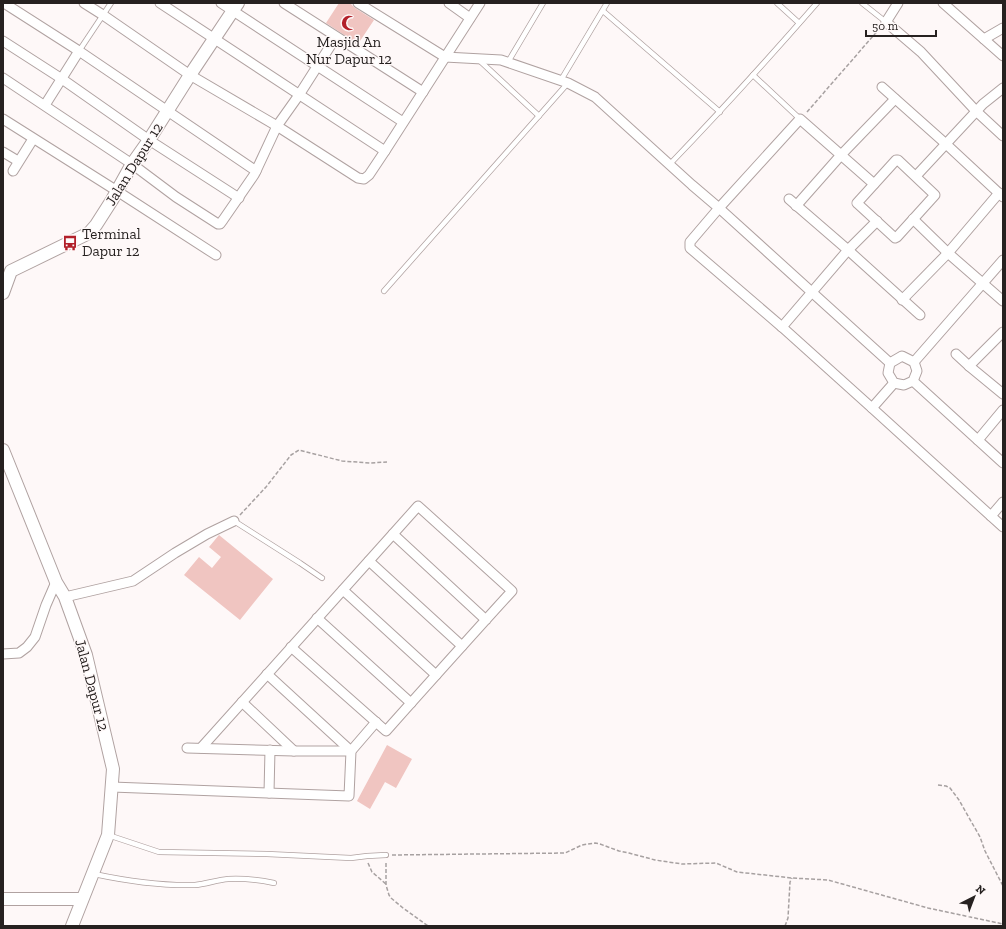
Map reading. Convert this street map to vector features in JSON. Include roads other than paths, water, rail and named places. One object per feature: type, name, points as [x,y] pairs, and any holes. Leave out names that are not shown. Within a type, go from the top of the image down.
[{"type":"street","points":[[4,3],[79,51],[256,171]]},
{"type":"street","points":[[84,3],[190,75],[276,126],[358,178],[364,179],[369,175],[385,151],[480,3]]},
{"type":"street","points":[[160,3],[385,151]]},
{"type":"street","points":[[221,3],[236,7],[317,66],[403,122]]},
{"type":"street","points":[[284,3],[423,92]]},
{"type":"street","points":[[359,3],[445,57],[501,60],[564,82],[595,97],[890,363]]},
{"type":"street","points":[[449,3],[470,18]]},
{"type":"street","points":[[898,3],[886,22],[921,52],[976,111],[1003,136]]},
{"type":"street","points":[[943,3],[1003,56]]},
{"type":"street","name":"Jalan Dapur 12","points":[[3,293],[7,268],[89,232],[96,224],[132,164],[236,7]]},
{"type":"street","points":[[984,39],[1003,28]]},
{"type":"street","points":[[3,78],[132,164],[176,197],[220,224],[254,175],[276,126],[299,95],[336,37]]},
{"type":"street","points":[[3,41],[62,79],[149,140],[239,198]]},
{"type":"street","points":[[45,105],[79,51]]},
{"type":"street","points":[[882,87],[1001,195],[948,253],[902,300]]},
{"type":"street","points":[[916,176],[976,111],[1003,88]]},
{"type":"street","points":[[796,206],[841,155],[895,99]]},
{"type":"street","points":[[3,119],[216,255]]},
{"type":"street","points":[[874,184],[800,119],[718,208],[690,242],[690,248],[782,327],[1003,527]]},
{"type":"street","points":[[13,171],[33,139]]},
{"type":"street","points":[[3,152],[18,161]]},
{"type":"street","points":[[896,160],[898,160],[935,195],[897,238],[895,238],[857,203],[874,184],[896,160]]},
{"type":"street","points":[[789,199],[920,315]]},
{"type":"street","points":[[913,219],[948,253],[1003,301]]},
{"type":"street","points":[[782,327],[848,250],[877,221]]},
{"type":"street","points":[[914,362],[1003,260]]},
{"type":"street","points":[[969,366],[1003,332]]},
{"type":"street","points":[[956,354],[1003,394]]},
{"type":"street","points":[[902,356],[914,362],[917,372],[913,381],[904,385],[894,383],[888,373],[890,363],[902,356]]},
{"type":"street","points":[[913,381],[1003,463]]},
{"type":"street","points":[[872,408],[894,383]]},
{"type":"street","points":[[978,440],[1003,410]]},
{"type":"street","name":"Jalan Dapur 12","points":[[3,450],[56,582],[65,597],[86,655],[113,769],[108,835],[72,926]]},
{"type":"street","points":[[991,516],[1003,502]]},
{"type":"street","points":[[201,748],[418,506],[512,591],[386,731],[292,647]]},
{"type":"street","points":[[65,597],[133,580],[201,537],[234,521]]},
{"type":"street","points":[[393,534],[486,620]]},
{"type":"street","points":[[369,561],[462,646]]},
{"type":"street","points":[[3,654],[19,653],[35,637],[56,582]]},
{"type":"street","points":[[343,590],[436,675]]},
{"type":"street","points":[[317,618],[411,703]]},
{"type":"street","points":[[267,674],[352,751]]},
{"type":"street","points":[[242,702],[294,751]]},
{"type":"street","points":[[112,788],[350,796],[352,751],[376,722]]},
{"type":"street","points":[[187,748],[352,751]]},
{"type":"street","points":[[269,793],[270,750]]},
{"type":"street","points":[[3,899],[82,899]]},
{"type":"lane","points":[[79,51],[111,3]]},
{"type":"lane","points":[[508,62],[543,3]]},
{"type":"lane","points":[[384,291],[539,116],[564,82],[607,3]]},
{"type":"lane","points":[[777,3],[799,24]]},
{"type":"lane","points":[[670,164],[720,112],[817,3]]},
{"type":"lane","points":[[862,3],[886,22]]},
{"type":"lane","points":[[603,11],[720,112]]},
{"type":"lane","points":[[477,58],[539,116]]},
{"type":"lane","points":[[753,75],[800,119]]},
{"type":"lane","points":[[234,521],[322,578]]},
{"type":"lane","points":[[108,835],[158,852],[267,854],[351,858],[386,855]]},
{"type":"lane","points":[[93,874],[121,880],[168,884],[196,885],[229,879],[251,879],[274,883]]},
{"type":"place","name":"Masjid An Nur Dapur 12","points":[[349,23]]},
{"type":"place","name":"Terminal Dapur 12","points":[[70,243]]}]
